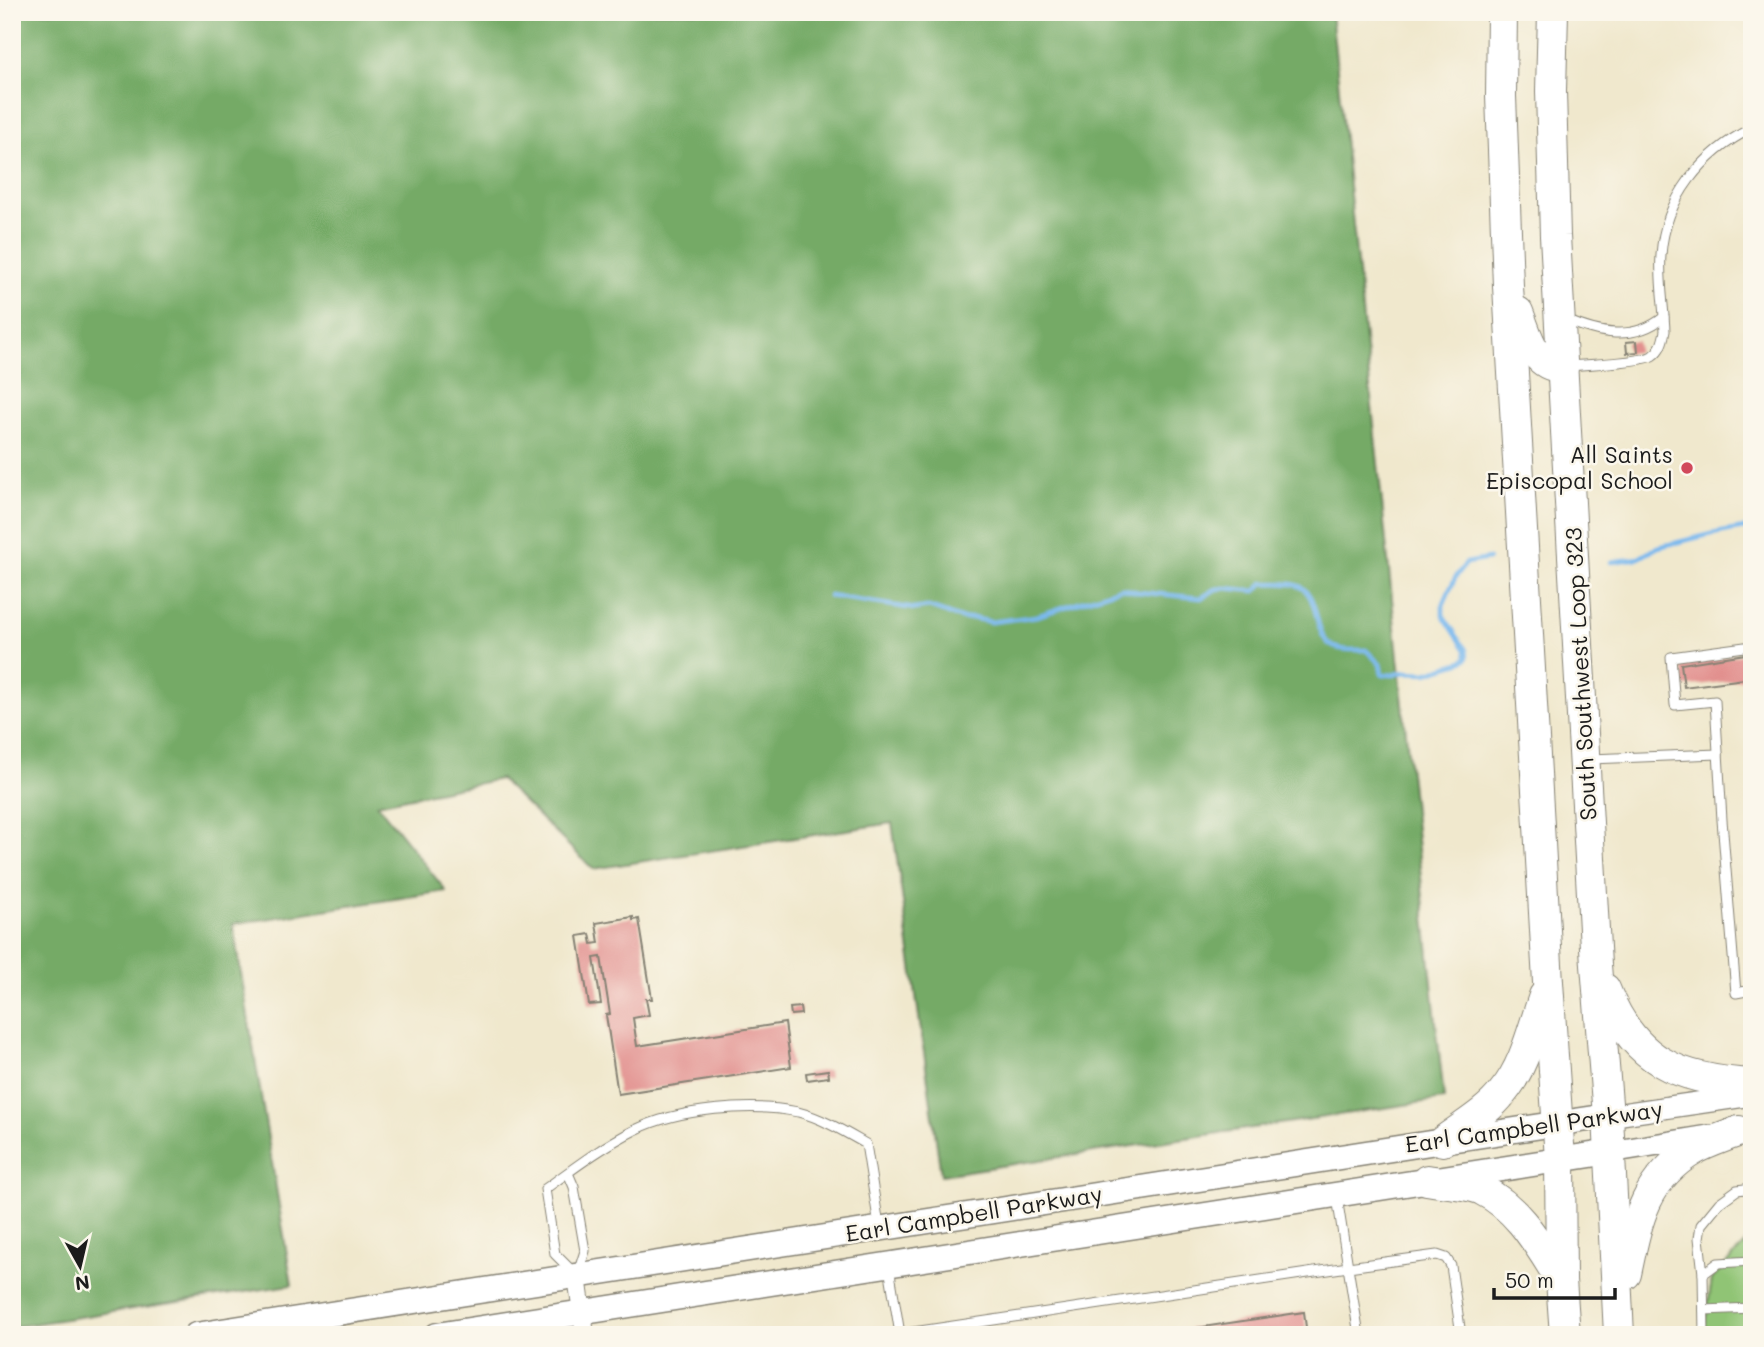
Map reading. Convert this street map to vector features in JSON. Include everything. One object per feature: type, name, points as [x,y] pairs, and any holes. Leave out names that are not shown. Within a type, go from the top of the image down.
[{"type":"highway","points":[[1502,12],[1501,96],[1508,286],[1560,1159],[1561,1280],[1565,1335]]},
{"type":"highway","name":"South Southwest Loop 323","points":[[1553,12],[1552,147],[1560,317],[1618,1325]]},
{"type":"highway","points":[[1508,286],[1532,349],[1548,365],[1563,367]]},
{"type":"highway","points":[[1596,965],[1623,1025],[1653,1057],[1686,1074],[1710,1080],[1752,1083]]},
{"type":"highway","points":[[1443,1141],[1491,1105],[1504,1091],[1519,1066],[1548,982]]},
{"type":"highway","points":[[1618,1325],[1637,1223],[1652,1190],[1664,1174],[1696,1149],[1746,1130]]},
{"type":"highway","points":[[1427,1180],[1480,1189],[1507,1206],[1527,1226],[1561,1280]]},
{"type":"main road","name":"Earl Campbell Parkway","points":[[196,1335],[1608,1116]]},
{"type":"main road","name":"Earl Campbell Parkway","points":[[437,1335],[584,1324],[888,1265],[1610,1152]]},
{"type":"street","name":"Earl Campbell Parkway","points":[[1608,1116],[1752,1095]]},
{"type":"street","name":"Earl Campbell Parkway","points":[[1610,1152],[1746,1130]]},
{"type":"street","points":[[577,1276],[584,1324]]},
{"type":"lane","points":[[1563,367],[1647,358],[1659,349],[1663,341],[1664,317],[1660,256],[1670,212],[1679,194],[1702,164],[1722,146],[1752,128]]},
{"type":"lane","points":[[1560,317],[1586,329],[1612,333],[1642,331],[1664,317]]},
{"type":"lane","points":[[1752,646],[1671,657],[1675,705],[1715,701],[1736,993],[1752,990]]},
{"type":"lane","points":[[1586,759],[1718,754]]},
{"type":"lane","points":[[568,1173],[574,1187],[585,1251],[577,1276],[555,1254],[545,1189],[601,1149],[638,1128],[673,1117],[754,1107],[800,1113],[820,1120],[866,1144],[880,1229]]},
{"type":"lane","points":[[1704,1335],[1703,1273],[1699,1238],[1701,1225],[1719,1203],[1737,1190],[1752,1188]]},
{"type":"lane","points":[[1337,1195],[1359,1335]]},
{"type":"lane","points":[[888,1265],[897,1334],[1437,1255],[1446,1258],[1451,1266],[1461,1335]]},
{"type":"lane","points":[[1703,1273],[1718,1263],[1752,1261]]},
{"type":"lane","points":[[1704,1310],[1752,1308]]},
{"type":"green space","points":[[12,12],[1331,12],[1444,1099],[941,1175],[892,823],[593,869],[500,779],[377,804],[446,891],[233,924],[292,1285],[12,1327]]},
{"type":"green space","points":[[1752,1236],[1752,1335],[1703,1335],[1712,1279]]},
{"type":"building","points":[[1637,341],[1638,352],[1627,353],[1626,342]]},
{"type":"building","points":[[1752,653],[1752,678],[1684,687],[1681,664]]},
{"type":"building","points":[[633,917],[633,920],[639,919],[652,999],[646,999],[649,1015],[633,1018],[637,1046],[785,1023],[791,1067],[618,1094],[606,1015],[610,1014],[601,957],[594,958],[601,1004],[589,1005],[578,936],[590,934],[592,944],[599,943],[596,923]]},
{"type":"building","points":[[800,1007],[801,1014],[791,1015],[790,1008]]},
{"type":"building","points":[[828,1070],[829,1077],[807,1080],[806,1073]]},
{"type":"building","points":[[1304,1312],[1307,1335],[1162,1335],[1162,1333]]},
{"type":"waterway","points":[[1611,562],[1639,558],[1658,547],[1712,534],[1752,529]]},
{"type":"waterway","points":[[829,596],[915,609],[929,607],[963,619],[991,622],[1037,616],[1121,588],[1201,598],[1216,589],[1256,591],[1263,583],[1292,584],[1304,589],[1310,596],[1327,642],[1342,649],[1366,650],[1380,664],[1382,674],[1393,675],[1405,672],[1426,673],[1467,658],[1466,650],[1443,615],[1443,605],[1455,578],[1466,563],[1489,559]]},
{"type":"place","name":"All Saints Episcopal School","points":[[1687,468]]}]
